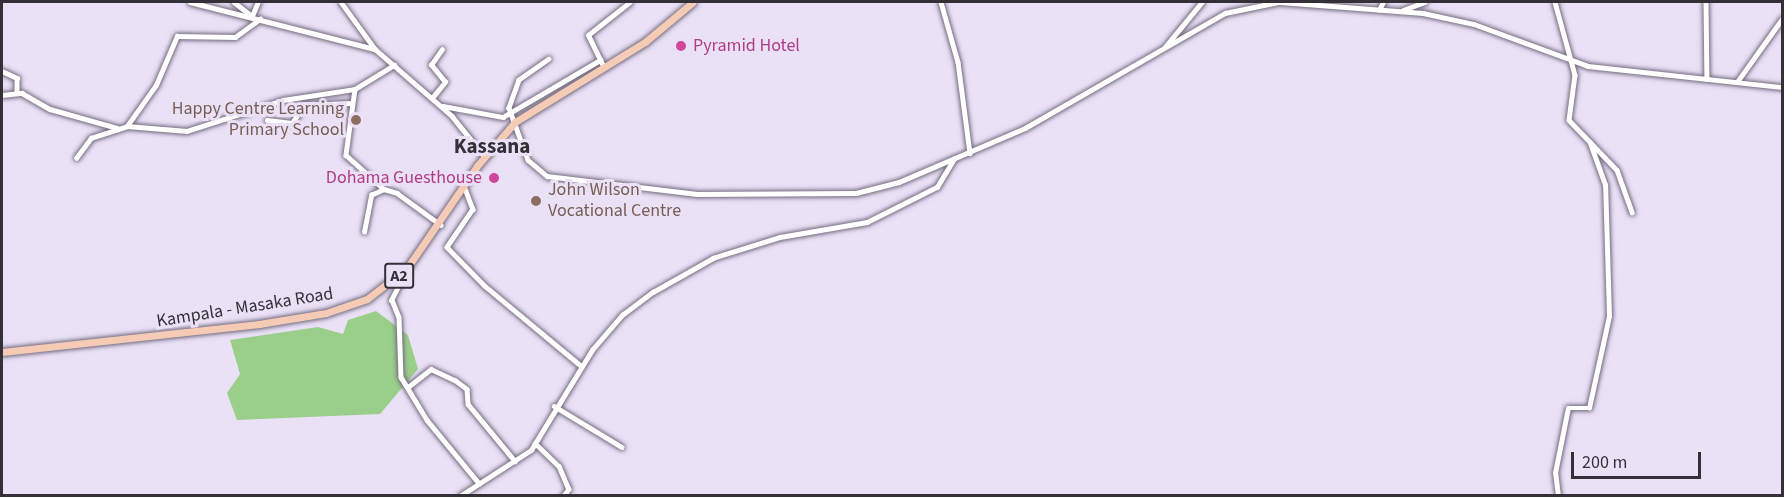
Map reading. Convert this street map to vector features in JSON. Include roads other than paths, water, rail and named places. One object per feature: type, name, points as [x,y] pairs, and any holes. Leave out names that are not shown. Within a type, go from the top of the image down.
[{"type":"main road","name":"Kampala - Masaka Road","points":[[2,352],[111,344],[326,313],[367,299],[407,268],[441,225],[484,156],[515,122],[602,63],[653,37],[693,2]]},
{"type":"street","points":[[190,2],[375,49]]},
{"type":"street","points":[[234,2],[252,16]]},
{"type":"street","points":[[252,16],[258,2]]},
{"type":"street","points":[[341,2],[375,49],[441,106],[484,156]]},
{"type":"street","points":[[441,106],[492,118],[510,114],[602,63],[588,35],[630,2]]},
{"type":"street","points":[[941,2],[958,62],[970,153]]},
{"type":"street","points":[[1163,49],[1202,2]]},
{"type":"street","points":[[549,59],[519,80],[510,114],[528,160],[547,176],[697,194],[856,192],[899,182],[970,153],[1067,105],[1243,6],[1279,2],[1400,11],[1460,20],[1571,61],[1782,87]]},
{"type":"street","points":[[1378,10],[1383,2]]},
{"type":"street","points":[[1400,11],[1425,2]]},
{"type":"street","points":[[1555,2],[1575,82],[1568,116],[1590,143],[1617,170],[1632,212]]},
{"type":"street","points":[[1706,2],[1707,79]]},
{"type":"street","points":[[127,126],[156,85],[177,36],[235,37],[260,19]]},
{"type":"street","points":[[1737,82],[1782,19]]},
{"type":"street","points":[[432,98],[445,82],[431,65],[442,49]]},
{"type":"street","points":[[76,158],[91,138],[117,128],[127,126],[182,132],[283,100],[355,89],[394,65]]},
{"type":"street","points":[[2,71],[17,78],[17,93]]},
{"type":"street","points":[[355,89],[351,103],[346,155],[384,189],[398,193],[441,225]]},
{"type":"street","points":[[2,95],[17,93],[50,109],[117,128]]},
{"type":"street","points":[[267,120],[292,123],[304,105],[351,103]]},
{"type":"street","points":[[1558,495],[1554,472],[1568,408],[1589,408],[1609,316],[1605,184],[1590,143]]},
{"type":"street","points":[[460,495],[514,461],[535,443],[554,406],[580,366],[622,315],[685,273],[780,237],[867,222],[937,187],[955,158]]},
{"type":"street","points":[[464,186],[473,209],[447,247],[485,286],[580,366]]},
{"type":"street","points":[[364,232],[371,195],[384,189]]},
{"type":"street","points":[[407,268],[392,306],[399,317],[400,373],[427,420],[479,483]]},
{"type":"street","points":[[408,387],[431,369],[455,380],[467,389],[468,404],[514,461]]},
{"type":"street","points":[[554,406],[622,447]]},
{"type":"street","points":[[535,443],[559,466],[569,489],[564,495]]},
{"type":"place","name":"Pyramid Hotel","points":[[681,46]]},
{"type":"place","name":"Happy Centre Learning Primary School","points":[[356,120]]},
{"type":"place","name":"Dohama Guesthouse","points":[[494,178]]},
{"type":"place","name":"John Wilson Vocational Centre","points":[[536,201]]},
{"type":"district","name":"Kassana","points":[[492,146]]}]
